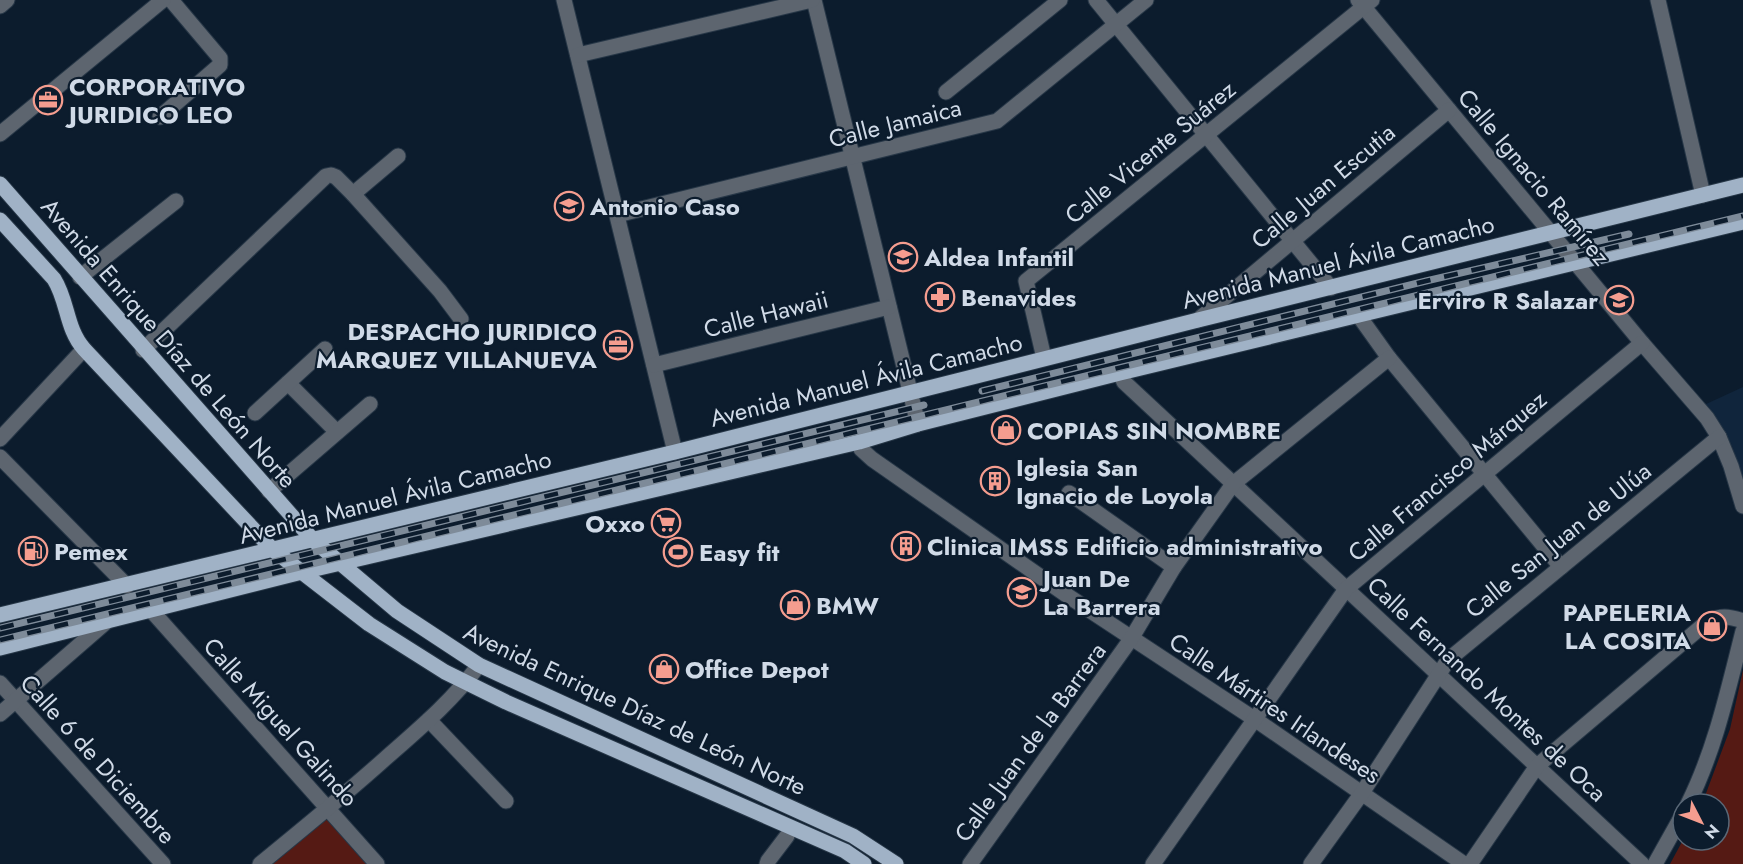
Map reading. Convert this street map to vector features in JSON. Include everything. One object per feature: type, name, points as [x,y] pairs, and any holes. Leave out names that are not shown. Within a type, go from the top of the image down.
[{"type":"main road","name":"Avenida Enrique Díaz de León Norte","points":[[0,184],[143,350],[313,540],[339,565],[397,611],[479,665],[853,836],[896,864]]},
{"type":"main road","name":"Avenida Manuel Ávila Camacho","points":[[0,615],[675,452],[1743,185]]},
{"type":"main road","name":"Avenida Enrique Díaz de León Norte","points":[[0,220],[54,279],[60,289],[73,332],[84,349],[272,549],[369,624],[445,672],[634,760],[845,851],[864,864]]},
{"type":"main road","points":[[0,648],[302,572],[859,442],[918,424],[1120,373],[1743,222]]},
{"type":"street","points":[[0,6],[6,0]]},
{"type":"street","points":[[0,134],[163,0]]},
{"type":"street","points":[[160,117],[221,62],[171,0]]},
{"type":"street","points":[[564,0],[675,452]]},
{"type":"street","points":[[578,55],[813,0],[918,424]]},
{"type":"street","points":[[946,92],[1060,0]]},
{"type":"street","points":[[1096,0],[1331,288]]},
{"type":"street","name":"Calle Jamaica","points":[[617,215],[997,121],[1146,0]]},
{"type":"street","points":[[1658,0],[1703,195]]},
{"type":"street","name":"Calle Ignacio Ramírez","points":[[1365,2],[1449,110],[1707,418],[1719,437],[1731,466],[1743,506]]},
{"type":"street","name":"Calle Vicente Suárez","points":[[1044,358],[1026,281],[1207,136],[1365,2]]},
{"type":"street","name":"Calle Juan Escutia","points":[[1198,320],[1449,110]]},
{"type":"street","points":[[353,194],[398,156]]},
{"type":"street","points":[[143,350],[326,176],[331,175],[353,194],[441,291],[461,319]]},
{"type":"street","points":[[80,277],[176,201]]},
{"type":"street","name":"Calle Hawaii","points":[[654,365],[890,307]]},
{"type":"street","points":[[1359,316],[1389,358],[1561,567]]},
{"type":"street","name":"Calle Francisco Márquez","points":[[1153,864],[1346,589],[1642,343]]},
{"type":"street","points":[[0,439],[84,349]]},
{"type":"street","points":[[255,412],[325,349]]},
{"type":"street","name":"Calle Juan de la Barrera","points":[[970,864],[1131,639],[1174,567],[1233,484],[1389,358]]},
{"type":"street","name":"Calle Fernando Montes de Oca","points":[[1120,373],[1124,382],[1642,864]]},
{"type":"street","points":[[288,383],[337,432]]},
{"type":"street","points":[[269,491],[370,404]]},
{"type":"street","name":"Calle San Juan de Ulúa","points":[[1311,864],[1362,793],[1448,660],[1719,437]]},
{"type":"street","name":"Calle Mártires Irlandeses","points":[[859,442],[861,449],[872,459],[1131,639],[1256,720],[1464,864]]},
{"type":"street","points":[[0,457],[127,586]]},
{"type":"street","points":[[1068,493],[1174,567]]},
{"type":"street","name":"Calle Miguel Galindo","points":[[151,610],[377,864]]},
{"type":"street","points":[[1470,864],[1537,766],[1707,622],[1718,616],[1743,621]]},
{"type":"street","points":[[0,714],[106,621]]},
{"type":"street","points":[[1694,792],[1720,719],[1743,631]]},
{"type":"street","points":[[260,864],[329,808],[429,720],[466,682],[479,665]]},
{"type":"street","name":"Calle 6 de Diciembre","points":[[0,683],[163,864]]},
{"type":"street","points":[[429,720],[506,801]]},
{"type":"street","points":[[1655,864],[1671,835]]},
{"type":"street","points":[[767,864],[787,836]]},
{"type":"shaded area","points":[[1743,387],[1743,479],[1732,446],[1704,405]]},
{"type":"shaded area","points":[[1743,670],[1743,864],[1670,864],[1676,852],[1731,852],[1731,792],[1706,792],[1730,729]]},
{"type":"shaded area","points":[[328,817],[370,864],[271,864]]},
{"type":"railway","points":[[0,640],[1743,216]]},
{"type":"railway","points":[[982,391],[1426,281],[1629,234]]},
{"type":"railway","points":[[0,628],[924,405]]},
{"type":"place","name":"CORPORATIVO JURIDICO LEO","points":[[48,100]]},
{"type":"place","name":"Antonio Caso","points":[[569,206]]},
{"type":"place","name":"Aldea Infantil","points":[[903,257]]},
{"type":"place","name":"Benavides","points":[[940,297]]},
{"type":"place","name":"Erviro R Salazar","points":[[1619,300]]},
{"type":"place","name":"DESPACHO JURIDICO MARQUEZ VILLANUEVA","points":[[618,345]]},
{"type":"place","name":"COPIAS SIN NOMBRE","points":[[1006,430]]},
{"type":"place","name":"Iglesia San Ignacio de Loyola","points":[[995,481]]},
{"type":"place","name":"Oxxo","points":[[666,523]]},
{"type":"place","name":"Clinica IMSS Edificio administrativo","points":[[906,546]]},
{"type":"place","name":"Pemex","points":[[33,551]]},
{"type":"place","name":"Easy fit","points":[[678,552]]},
{"type":"place","name":"Juan De La Barrera","points":[[1022,592]]},
{"type":"place","name":"BMW","points":[[795,605]]},
{"type":"place","name":"PAPELERIA LA COSITA","points":[[1712,626]]},
{"type":"place","name":"Office Depot","points":[[664,669]]}]
